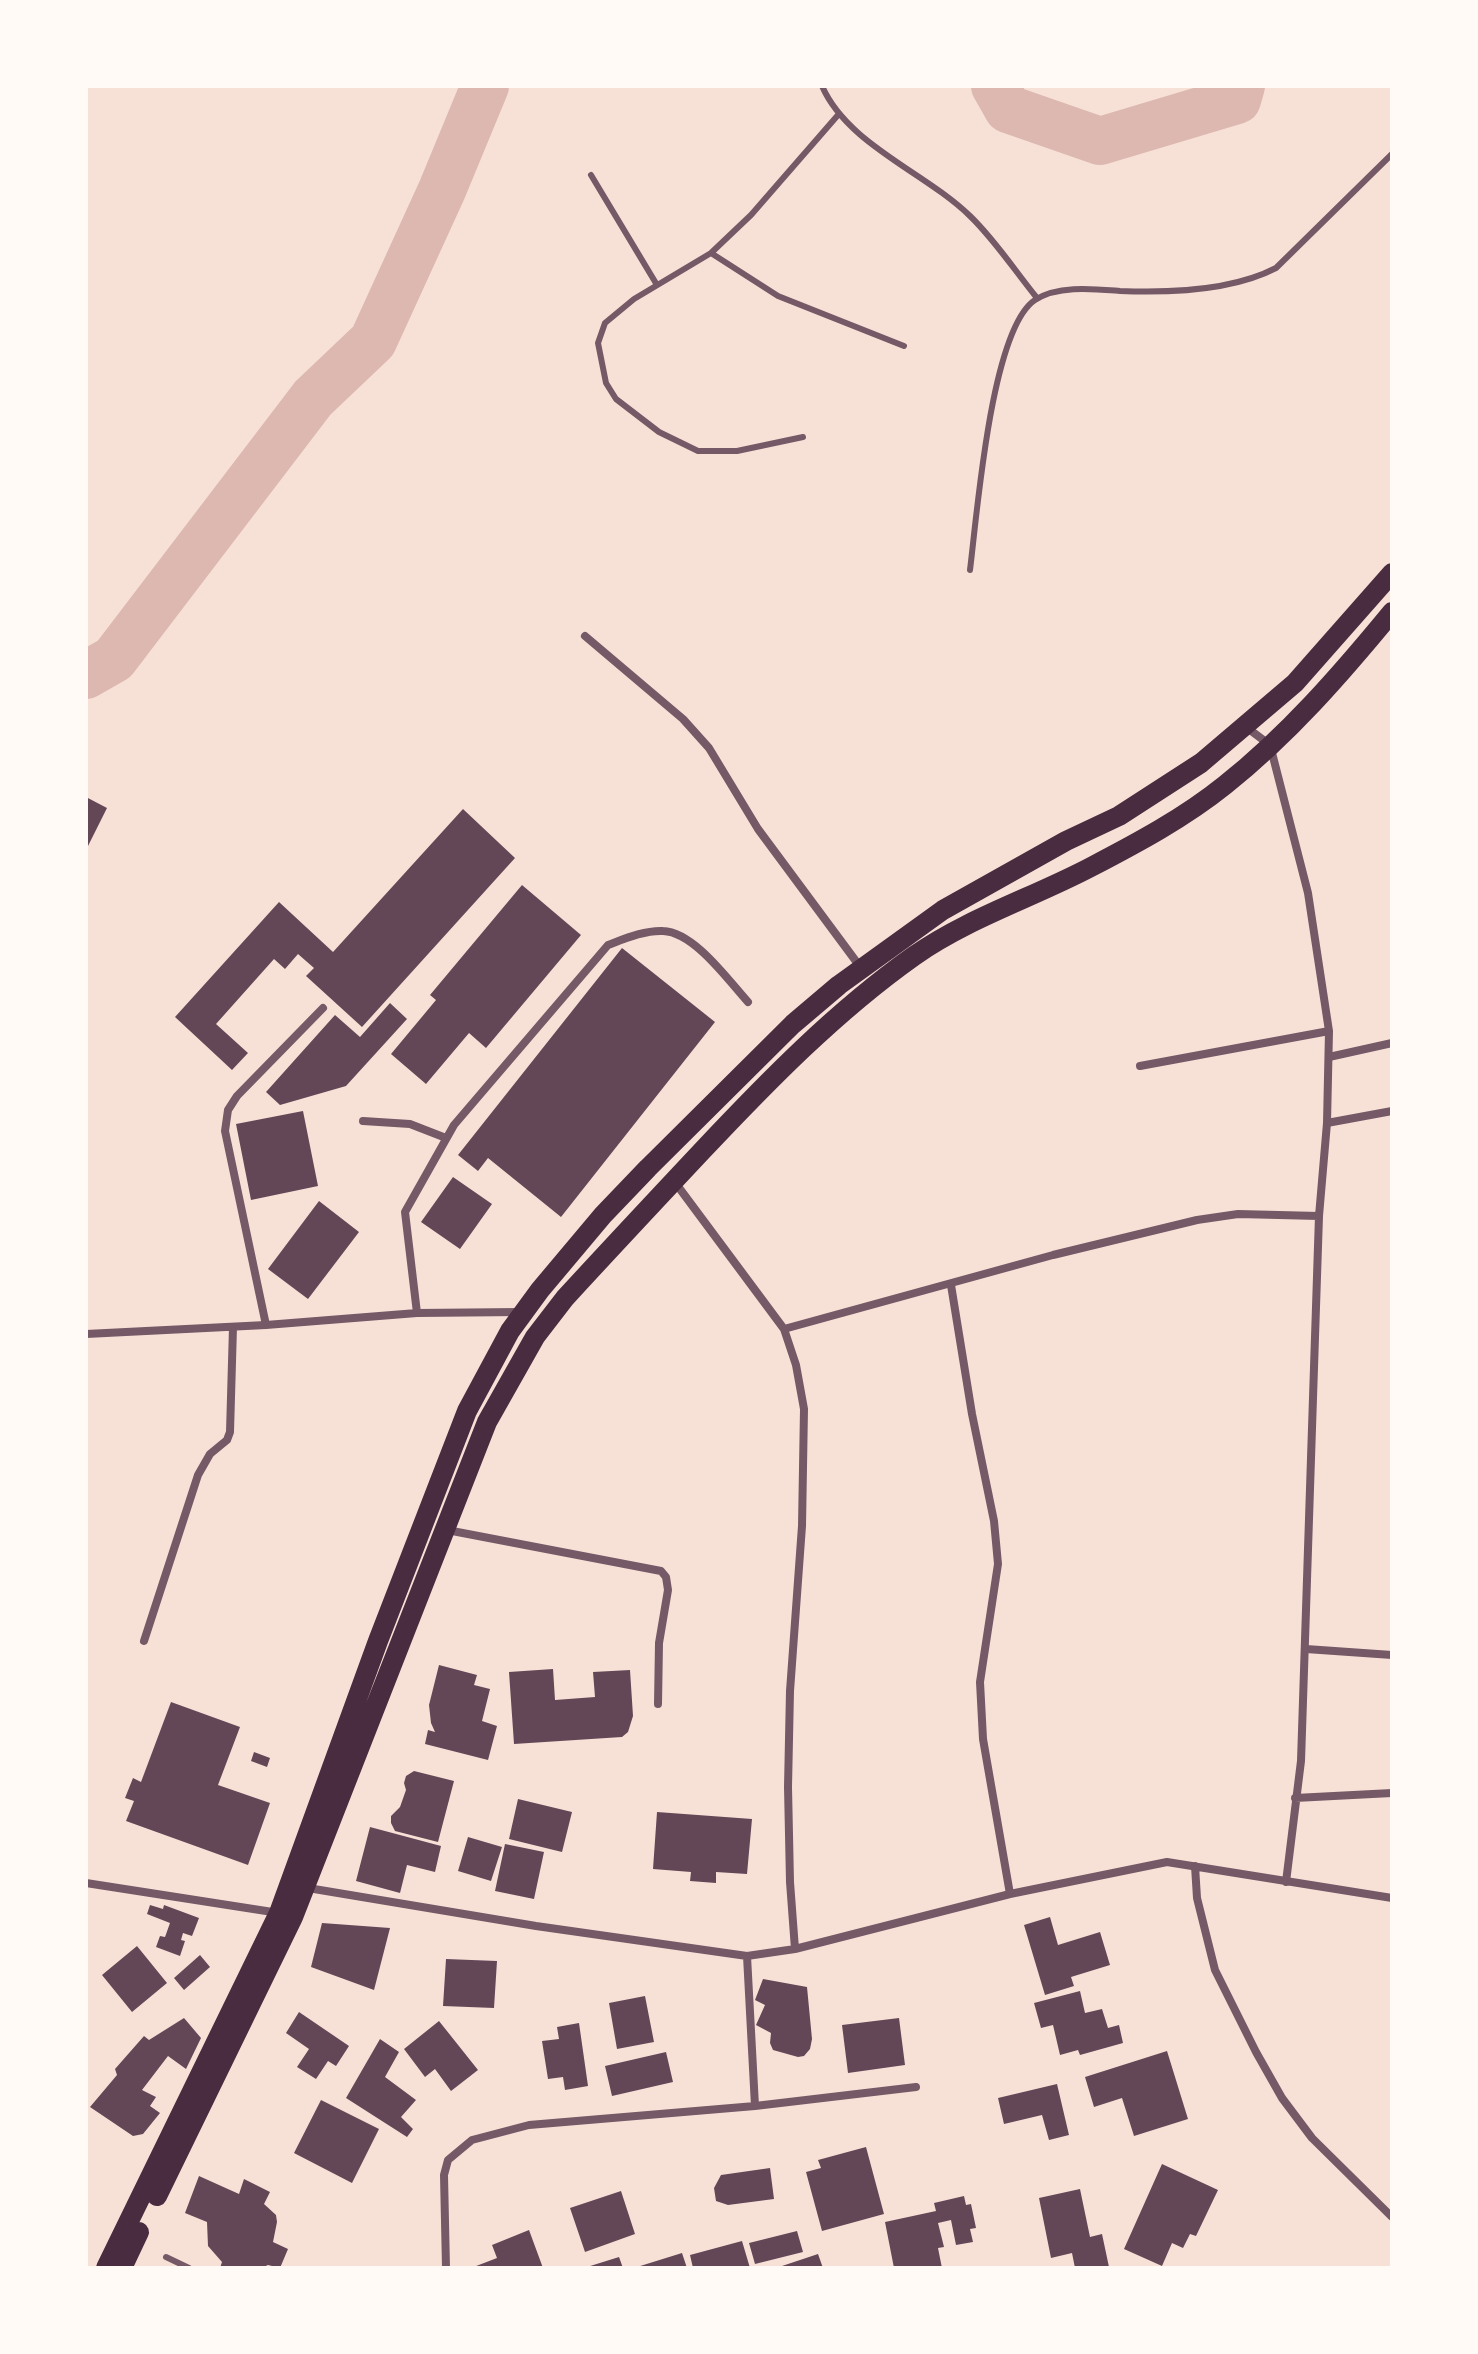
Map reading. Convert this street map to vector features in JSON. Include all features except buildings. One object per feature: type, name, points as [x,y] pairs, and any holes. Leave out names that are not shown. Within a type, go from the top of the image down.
[{"type":"main road","points":[[106,2268],[279,1913],[378,1641],[467,1411],[510,1331],[603,1215],[793,1024],[943,910],[1162,790],[1246,727],[1295,683],[1392,573]]},
{"type":"main road","points":[[122,2268],[287,1931],[487,1422],[535,1337],[574,1288],[769,1080],[841,1014],[912,958],[958,928],[1036,895],[1169,824],[1224,786],[1330,685],[1392,612]]},
{"type":"street","points":[[585,636],[683,719],[709,748],[758,829],[862,969]]},
{"type":"street","points":[[1246,727],[1270,745],[1308,893],[1329,1031],[1327,1123],[1319,1216],[1301,1761],[1286,1882]]},
{"type":"street","points":[[417,1313],[405,1212],[446,1138],[520,1046],[608,945],[632,936],[664,931],[678,936],[692,942],[748,1002]]},
{"type":"street","points":[[266,1325],[225,1131],[228,1110],[237,1096],[323,1008]]},
{"type":"street","points":[[1140,1066],[1329,1031]]},
{"type":"street","points":[[1329,1057],[1392,1043]]},
{"type":"street","points":[[1327,1123],[1392,1111]]},
{"type":"street","points":[[363,1121],[410,1124],[446,1138]]},
{"type":"street","points":[[674,1181],[784,1329],[796,1365],[804,1409],[802,1526],[790,1691],[788,1773],[795,1949]]},
{"type":"street","points":[[784,1329],[1053,1255],[1197,1220],[1238,1214],[1319,1216]]},
{"type":"street","points":[[951,1285],[972,1414],[994,1521],[998,1564],[980,1682],[983,1739],[1010,1894]]},
{"type":"street","points":[[86,1334],[266,1325],[417,1313],[525,1312]]},
{"type":"street","points":[[144,1641],[198,1475],[210,1454],[227,1440],[230,1432],[233,1327]]},
{"type":"street","points":[[446,1530],[661,1571],[666,1577],[668,1590],[659,1643],[658,1704]]},
{"type":"street","points":[[1306,1649],[1392,1655]]},
{"type":"street","points":[[1295,1798],[1392,1793]]},
{"type":"street","points":[[305,1887],[536,1926],[747,1956],[795,1949],[1010,1894],[1167,1862],[1392,1898]]},
{"type":"street","points":[[1195,1866],[1197,1898],[1215,1970],[1282,2098],[1312,2138],[1392,2217]]},
{"type":"street","points":[[86,1883],[279,1913]]},
{"type":"street","points":[[747,1956],[755,2106]]},
{"type":"street","points":[[446,2268],[444,2175],[448,2160],[472,2140],[529,2125],[755,2106],[916,2087]]},
{"type":"lane","points":[[822,86],[838,115],[971,217],[1037,298]]},
{"type":"lane","points":[[803,437],[737,451],[698,451],[659,432],[616,399],[606,383],[598,343],[605,323],[634,299],[711,253],[751,215],[838,115]]},
{"type":"lane","points":[[970,570],[987,435],[1000,366],[1021,314],[1037,298],[1061,291],[1200,287],[1260,277],[1276,268],[1392,154]]},
{"type":"lane","points":[[591,175],[657,285]]},
{"type":"lane","points":[[711,253],[778,296],[904,346]]},
{"type":"lane","points":[[166,2257],[189,2268]]},
{"type":"waterway","points":[[86,675],[114,659],[313,398],[373,341],[442,190],[485,86]]},
{"type":"waterway","points":[[995,86],[1008,109],[1100,141],[1237,100],[1241,86]]}]
